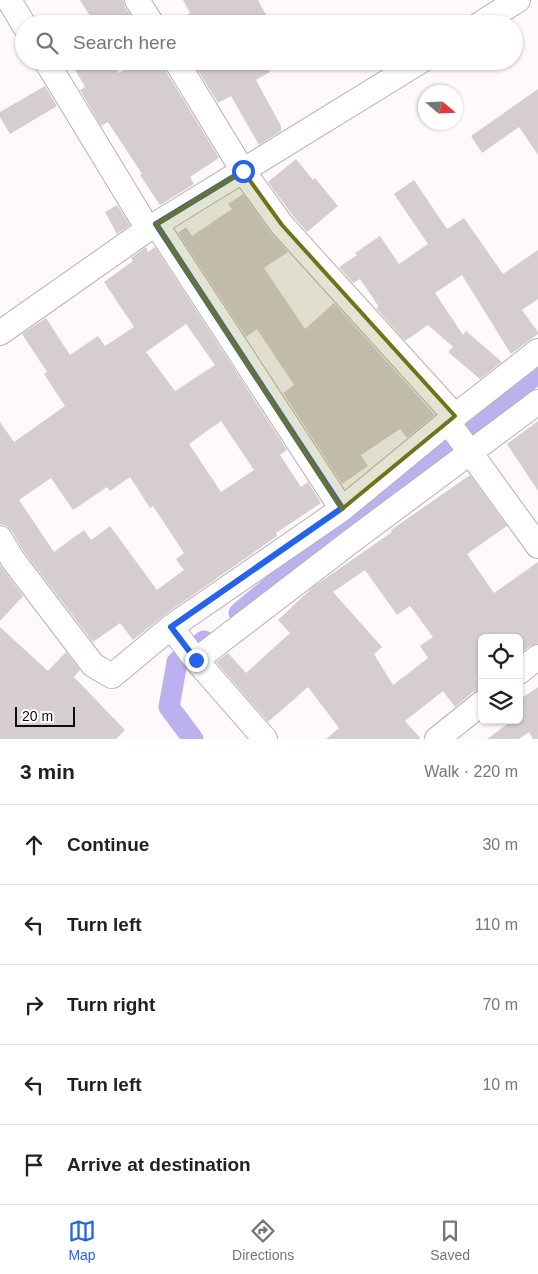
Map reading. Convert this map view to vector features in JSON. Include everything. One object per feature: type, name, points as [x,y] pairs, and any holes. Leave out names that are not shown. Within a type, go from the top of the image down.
[{"type":"street","points":[[9,0],[18,15]]},
{"type":"street","points":[[137,0],[146,15]]},
{"type":"street","points":[[494,15],[518,0]]},
{"type":"street","points":[[52,70],[152,226],[342,508]]},
{"type":"street","points":[[181,70],[243,171],[282,225],[451,419],[469,454],[538,546]]},
{"type":"street","points":[[0,333],[152,226],[406,70]]},
{"type":"street","points":[[0,538],[14,560],[93,665],[112,676],[171,627],[342,508],[538,351]]},
{"type":"street","points":[[196,660],[538,402]]},
{"type":"street","points":[[171,627],[196,660],[265,739]]},
{"type":"street","points":[[523,669],[538,657]]},
{"type":"street","points":[[437,739],[478,706]]},
{"type":"highlighted area","points":[[243,171],[282,225],[455,416],[342,509],[156,224]]},
{"type":"building","points":[[80,0],[123,0],[130,15],[89,15]]},
{"type":"building","points":[[183,0],[258,0],[266,15],[187,15],[190,13]]},
{"type":"building","points":[[75,70],[117,70],[119,73],[124,70],[165,70],[219,158],[190,177],[194,184],[160,205],[108,122],[101,126],[80,90],[85,87]]},
{"type":"building","points":[[198,70],[269,70],[270,72],[256,80],[281,126],[281,131],[259,145],[231,96],[218,103]]},
{"type":"building","points":[[45,86],[57,106],[10,134],[0,117],[0,112]]},
{"type":"building","points":[[538,89],[538,155],[519,127],[482,153],[471,136]]},
{"type":"building","points":[[296,159],[313,180],[315,178],[338,206],[307,232],[268,182]]},
{"type":"building","points":[[414,180],[447,229],[464,218],[503,274],[538,250],[538,299],[522,310],[538,334],[511,354],[462,275],[435,293],[463,335],[466,331],[502,362],[480,379],[448,352],[453,347],[428,325],[405,341],[376,308],[379,307],[360,279],[353,283],[339,267],[357,255],[355,253],[380,236],[399,264],[428,244],[394,194]]},
{"type":"building","points":[[243,194],[271,233],[288,252],[264,268],[305,329],[334,303],[435,415],[407,438],[400,429],[361,455],[368,466],[342,484],[283,393],[294,385],[257,329],[246,337],[178,233],[186,227],[192,236],[232,209],[228,204]]},
{"type":"building","points":[[117,205],[130,225],[117,234],[105,212]]},
{"type":"building","points":[[146,247],[148,252],[155,247],[287,450],[280,455],[301,487],[308,482],[321,503],[276,533],[277,536],[163,616],[133,640],[120,623],[93,642],[24,552],[12,531],[7,526],[0,524],[0,422],[14,442],[65,406],[44,374],[47,372],[22,334],[46,318],[70,355],[98,336],[105,346],[134,327],[104,282],[133,261],[131,258]],"holes":[[[186,324],[215,365],[175,391],[146,352]],[[221,421],[254,470],[221,492],[189,444]],[[130,477],[150,508],[153,506],[184,553],[176,559],[184,570],[157,590],[110,526],[91,540],[84,530],[54,552],[19,500],[51,478],[73,510],[107,487],[110,491]]]},
{"type":"building","points":[[538,421],[538,491],[507,444]]},
{"type":"building","points":[[470,475],[507,526],[467,554],[494,593],[538,562],[538,644],[530,646],[523,651],[523,634],[478,634],[478,691],[473,692],[455,707],[443,691],[405,721],[421,739],[326,739],[339,728],[308,687],[268,722],[216,662],[228,653],[246,673],[290,633],[278,620],[313,587],[392,532],[391,530]],"holes":[[[365,570],[397,615],[410,606],[433,637],[420,646],[428,658],[393,685],[374,654],[382,647],[333,592]]]},
{"type":"building","points":[[0,565],[23,596],[0,621]]},
{"type":"building","points":[[0,627],[48,671],[66,652],[80,670],[74,677],[125,730],[116,739],[0,739]]},
{"type":"building","points":[[538,687],[538,739],[533,739],[529,732],[519,739],[487,739],[508,724],[523,724],[523,697]]},
{"type":"waterway","points":[[239,613],[442,445],[473,425],[538,373]]},
{"type":"waterway","points":[[193,739],[169,707],[177,662],[204,641]]},
{"type":"route","points":[[196,660],[171,627],[342,508],[156,224],[243,171]]}]
